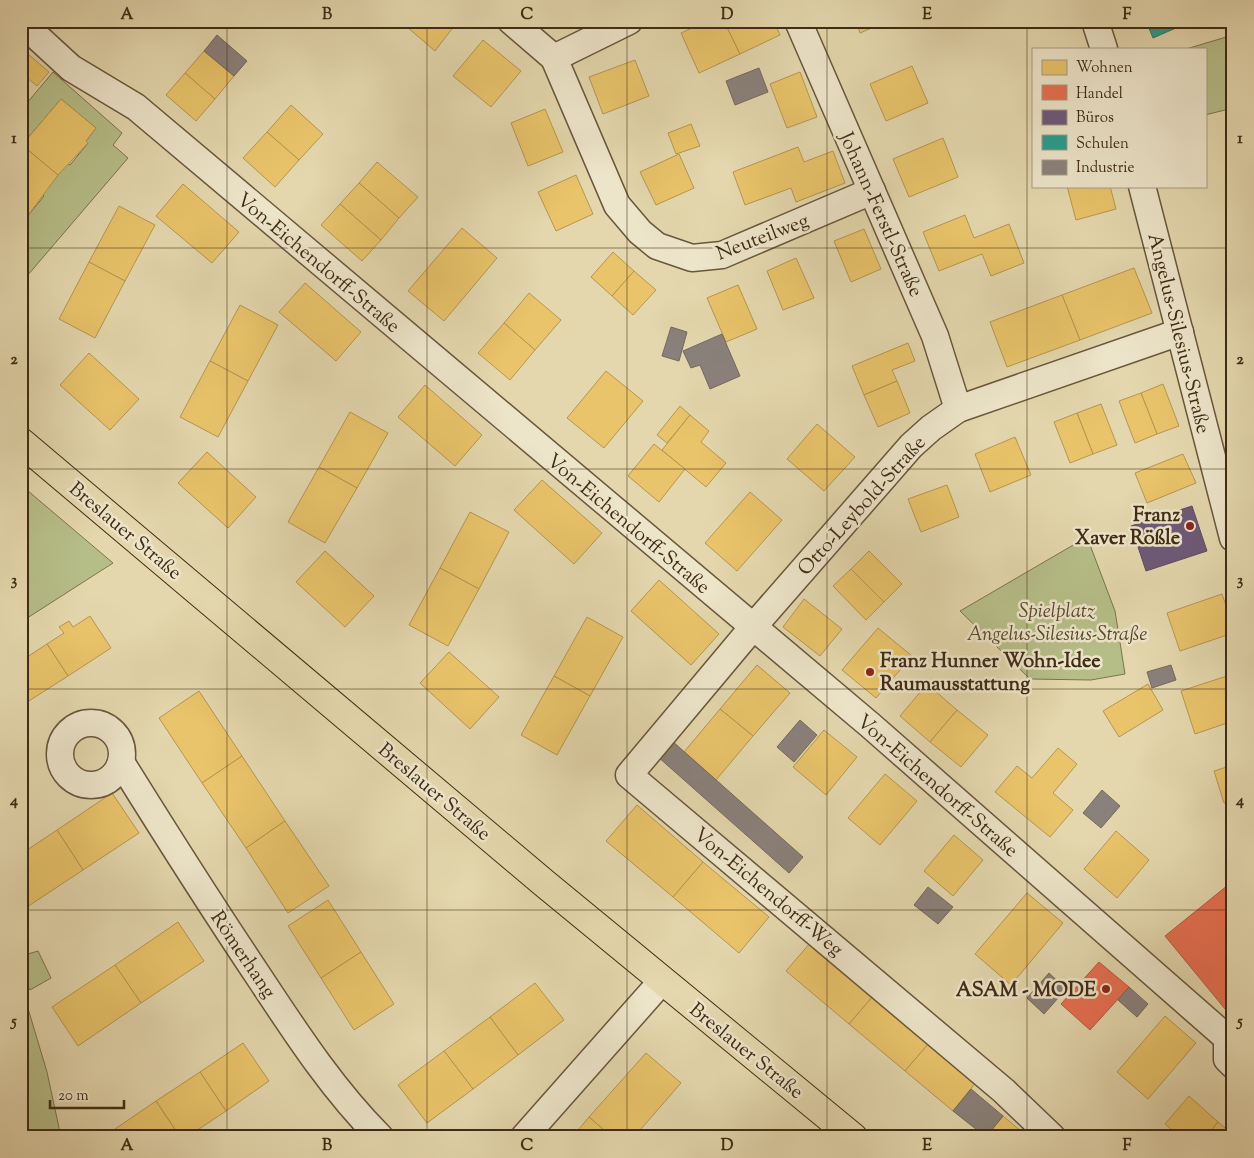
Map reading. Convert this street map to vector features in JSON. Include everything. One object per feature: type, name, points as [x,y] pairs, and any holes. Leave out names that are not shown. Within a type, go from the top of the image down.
[{"type":"main road","name":"Breslauer Straße","points":[[21,442],[662,981],[853,1137]]},
{"type":"street","name":"Neuteilweg","points":[[511,21],[554,58],[617,204],[640,232],[657,246],[692,258],[722,255],[872,191]]},
{"type":"street","points":[[554,58],[629,21]]},
{"type":"street","name":"Johann-Ferstl-Straße","points":[[798,21],[936,336],[958,409]]},
{"type":"street","points":[[1095,21],[1104,48]]},
{"type":"street","name":"Von-Eichendorff-Straße","points":[[21,22],[71,68],[136,108],[753,627],[1230,1035]]},
{"type":"street","name":"Angelus-Silesius-Straße","points":[[1143,188],[1233,538]]},
{"type":"street","name":"Otto-Leybold-Straße","points":[[753,627],[911,446],[931,428],[958,409],[1180,332]]},
{"type":"street","name":"Von-Eichendorff-Weg","points":[[753,627],[629,774],[1004,1091],[1052,1137]]},
{"type":"street","name":"Römerhang","points":[[121,762],[204,895],[278,1006],[355,1112],[380,1137]]},
{"type":"street","points":[[524,1137],[662,981]]},
{"type":"street","points":[[1230,1035],[1227,1059],[1233,1065]]},
{"type":"green space","points":[[1233,35],[1233,108],[1206,115],[1206,48],[1189,48]]},
{"type":"green space","points":[[53,72],[122,133],[113,145],[128,158],[21,283],[21,219],[24,216],[26,218],[44,196],[42,194],[67,163],[70,165],[88,143],[86,141],[96,128],[61,99],[21,146],[21,110]]},
{"type":"green space","points":[[21,485],[113,563],[21,622]]},
{"type":"green space","name":"Spielplatz Angelus-Silesius-Straße","points":[[1087,537],[1115,611],[1125,674],[1091,680],[1030,679],[960,611]]},
{"type":"green space","points":[[38,951],[51,978],[30,990],[21,975],[21,956]]},
{"type":"green space","points":[[21,985],[47,1072],[61,1137],[21,1137]]},
{"type":"building: Wohnen","points":[[400,21],[458,21],[435,51]]},
{"type":"building: Wohnen","points":[[707,21],[724,21],[740,54],[699,73],[681,33]]},
{"type":"building: Wohnen","points":[[724,21],[774,21],[780,35],[740,54]]},
{"type":"building: Wohnen","points":[[856,21],[888,21],[860,33]]},
{"type":"building: Wohnen","points":[[483,40],[521,71],[491,107],[453,76]]},
{"type":"building: Wohnen","points":[[21,48],[49,72],[37,86],[21,73]]},
{"type":"building: Wohnen","points":[[204,51],[234,76],[215,99],[185,73]]},
{"type":"building: Wohnen","points":[[635,60],[649,96],[603,114],[589,77]]},
{"type":"building: Wohnen","points":[[912,66],[928,103],[886,121],[870,84]]},
{"type":"building: Wohnen","points":[[800,72],[817,117],[787,128],[770,84]]},
{"type":"building: Wohnen","points":[[185,73],[215,99],[196,121],[166,95]]},
{"type":"building: Wohnen","points":[[61,99],[96,128],[86,141],[88,143],[58,175],[22,145]]},
{"type":"building: Wohnen","points":[[291,105],[323,134],[299,160],[267,132]]},
{"type":"building: Wohnen","points":[[545,109],[563,152],[528,166],[511,123]]},
{"type":"building: Wohnen","points":[[691,124],[700,146],[676,154],[668,133]]},
{"type":"building: Wohnen","points":[[267,132],[299,160],[275,187],[243,158]]},
{"type":"building: Wohnen","points":[[943,138],[958,177],[909,197],[893,159]]},
{"type":"building: Wohnen","points":[[22,145],[58,175],[26,218],[24,216],[21,219]]},
{"type":"building: Wohnen","points":[[798,147],[804,162],[833,151],[845,183],[796,202],[791,188],[745,205],[733,172]]},
{"type":"building: Wohnen","points":[[679,154],[694,188],[656,205],[640,172]]},
{"type":"building: Wohnen","points":[[377,162],[418,197],[399,218],[359,183]]},
{"type":"building: Wohnen","points":[[576,175],[593,214],[556,231],[538,192]]},
{"type":"building: Wohnen","points":[[359,183],[399,218],[381,240],[340,204]]},
{"type":"building: Wohnen","points":[[183,184],[239,232],[212,263],[156,216]]},
{"type":"building: Wohnen","points":[[1068,188],[1111,188],[1116,209],[1076,220]]},
{"type":"building: Wohnen","points":[[340,204],[381,240],[362,261],[321,225]]},
{"type":"building: Wohnen","points":[[119,206],[155,225],[125,281],[89,262]]},
{"type":"building: Wohnen","points":[[965,215],[974,238],[1009,224],[1024,263],[991,276],[982,254],[939,271],[923,232]]},
{"type":"building: Wohnen","points":[[462,228],[497,258],[444,321],[408,291]]},
{"type":"building: Wohnen","points":[[864,229],[881,269],[851,282],[834,241]]},
{"type":"building: Wohnen","points":[[613,252],[634,271],[612,296],[591,277]]},
{"type":"building: Wohnen","points":[[796,258],[814,298],[783,310],[767,271]]},
{"type":"building: Wohnen","points":[[89,262],[125,281],[95,338],[59,319]]},
{"type":"building: Wohnen","points":[[1134,268],[1152,313],[1080,340],[1062,295]]},
{"type":"building: Wohnen","points":[[634,271],[656,290],[633,315],[612,296]]},
{"type":"building: Wohnen","points":[[305,283],[361,332],[336,361],[279,312]]},
{"type":"building: Wohnen","points":[[738,285],[757,329],[726,342],[707,298]]},
{"type":"building: Wohnen","points":[[529,293],[561,320],[535,350],[504,323]]},
{"type":"building: Wohnen","points":[[1062,295],[1080,340],[1007,367],[990,322]]},
{"type":"building: Wohnen","points":[[240,305],[278,325],[248,381],[210,361]]},
{"type":"building: Wohnen","points":[[504,323],[535,350],[510,380],[478,353]]},
{"type":"building: Wohnen","points":[[908,343],[915,361],[892,370],[897,381],[864,395],[852,366]]},
{"type":"building: Wohnen","points":[[89,353],[139,399],[110,430],[60,385]]},
{"type":"building: Wohnen","points":[[210,361],[248,381],[218,437],[180,417]]},
{"type":"building: Wohnen","points":[[606,371],[643,401],[604,448],[567,418]]},
{"type":"building: Wohnen","points":[[897,381],[910,413],[878,427],[864,395]]},
{"type":"building: Wohnen","points":[[1163,384],[1179,426],[1157,434],[1141,393]]},
{"type":"building: Wohnen","points":[[425,385],[482,435],[455,466],[398,417]]},
{"type":"building: Wohnen","points":[[1141,393],[1157,434],[1135,443],[1119,401]]},
{"type":"building: Wohnen","points":[[1101,404],[1117,445],[1093,454],[1077,413]]},
{"type":"building: Wohnen","points":[[680,406],[690,415],[667,443],[657,435]]},
{"type":"building: Wohnen","points":[[350,412],[388,433],[357,488],[319,467]]},
{"type":"building: Wohnen","points":[[1077,413],[1093,454],[1070,463],[1054,422]]},
{"type":"building: Wohnen","points":[[690,415],[709,431],[701,442],[726,463],[706,487],[662,450]]},
{"type":"building: Wohnen","points":[[817,424],[855,457],[824,491],[787,459]]},
{"type":"building: Wohnen","points":[[1015,437],[1031,475],[990,492],[975,454]]},
{"type":"building: Wohnen","points":[[654,444],[685,469],[659,502],[628,476]]},
{"type":"building: Wohnen","points":[[207,452],[256,497],[228,528],[178,483]]},
{"type":"building: Wohnen","points":[[1183,454],[1196,483],[1147,503],[1135,473]]},
{"type":"building: Wohnen","points":[[319,467],[357,488],[325,543],[288,522]]},
{"type":"building: Wohnen","points":[[542,480],[602,533],[574,564],[514,510]]},
{"type":"building: Wohnen","points":[[947,485],[959,517],[921,532],[908,499]]},
{"type":"building: Wohnen","points":[[750,492],[782,520],[737,571],[705,543]]},
{"type":"building: Wohnen","points":[[470,512],[509,532],[479,589],[440,568]]},
{"type":"building: Wohnen","points":[[325,551],[374,596],[345,627],[296,582]]},
{"type":"building: Wohnen","points":[[869,551],[902,584],[884,602],[851,569]]},
{"type":"building: Wohnen","points":[[440,568],[479,589],[448,646],[409,625]]},
{"type":"building: Wohnen","points":[[851,569],[884,602],[866,620],[833,586]]},
{"type":"building: Wohnen","points":[[659,580],[719,634],[691,665],[631,611]]},
{"type":"building: Wohnen","points":[[1222,594],[1233,626],[1233,633],[1180,651],[1167,613]]},
{"type":"building: Wohnen","points":[[804,599],[842,629],[820,656],[783,627]]},
{"type":"building: Wohnen","points":[[90,616],[111,648],[68,676],[47,644],[64,633],[59,627],[69,621],[73,627]]},
{"type":"building: Wohnen","points":[[587,617],[623,637],[590,696],[554,676]]},
{"type":"building: Wohnen","points":[[878,628],[912,656],[876,698],[842,670]]},
{"type":"building: Wohnen","points":[[47,644],[68,676],[21,706],[21,661]]},
{"type":"building: Wohnen","points":[[449,652],[499,697],[470,729],[420,683]]},
{"type":"building: Wohnen","points":[[757,665],[790,693],[753,736],[720,709]]},
{"type":"building: Wohnen","points":[[1233,674],[1233,721],[1195,734],[1181,691]]},
{"type":"building: Wohnen","points":[[554,676],[590,696],[557,755],[521,735]]},
{"type":"building: Wohnen","points":[[927,684],[957,710],[930,742],[900,716]]},
{"type":"building: Wohnen","points":[[1148,684],[1163,710],[1119,737],[1103,711]]},
{"type":"building: Wohnen","points":[[199,691],[242,756],[202,783],[159,718]]},
{"type":"building: Wohnen","points":[[720,709],[753,736],[716,780],[684,752]]},
{"type":"building: Wohnen","points":[[957,710],[988,735],[961,767],[930,742]]},
{"type":"building: Wohnen","points":[[824,730],[857,757],[826,795],[793,767]]},
{"type":"building: Wohnen","points":[[1058,748],[1077,764],[1053,793],[1073,810],[1050,837],[995,792],[1017,766],[1032,778]]},
{"type":"building: Wohnen","points":[[242,756],[285,821],[246,848],[202,783]]},
{"type":"building: Wohnen","points":[[1233,765],[1233,801],[1224,803],[1214,771]]},
{"type":"building: Wohnen","points":[[885,774],[917,801],[880,845],[848,818]]},
{"type":"building: Wohnen","points":[[112,793],[139,833],[83,870],[57,830]]},
{"type":"building: Wohnen","points":[[637,805],[703,862],[673,897],[606,841]]},
{"type":"building: Wohnen","points":[[285,821],[329,886],[288,913],[246,848]]},
{"type":"building: Wohnen","points":[[57,830],[83,870],[27,907],[21,899],[21,854]]},
{"type":"building: Wohnen","points":[[1116,831],[1149,860],[1117,898],[1084,869]]},
{"type":"building: Wohnen","points":[[954,835],[983,860],[953,896],[924,871]]},
{"type":"building: Wohnen","points":[[703,862],[769,917],[739,953],[673,897]]},
{"type":"building: Wohnen","points":[[1027,893],[1063,923],[1011,985],[975,954]]},
{"type":"building: Wohnen","points":[[328,900],[361,952],[321,978],[288,926]]},
{"type":"building: Wohnen","points":[[178,922],[204,961],[141,1003],[115,965]]},
{"type":"building: Wohnen","points":[[811,942],[874,995],[849,1024],[786,971]]},
{"type":"building: Wohnen","points":[[361,952],[394,1004],[354,1030],[321,978]]},
{"type":"building: Wohnen","points":[[115,965],[141,1003],[78,1046],[52,1007]]},
{"type":"building: Wohnen","points":[[535,983],[564,1020],[518,1055],[490,1017]]},
{"type":"building: Wohnen","points":[[874,995],[930,1042],[905,1071],[849,1024]]},
{"type":"building: Wohnen","points":[[1165,1016],[1196,1043],[1148,1099],[1117,1072]]},
{"type":"building: Wohnen","points":[[490,1017],[518,1055],[473,1089],[444,1051]]},
{"type":"building: Wohnen","points":[[930,1042],[977,1081],[953,1111],[905,1071]]},
{"type":"building: Wohnen","points":[[243,1043],[269,1081],[226,1111],[200,1072]]},
{"type":"building: Wohnen","points":[[444,1051],[473,1089],[427,1123],[398,1085]]},
{"type":"building: Wohnen","points":[[646,1053],[681,1083],[634,1137],[612,1137],[589,1117]]},
{"type":"building: Wohnen","points":[[200,1072],[226,1111],[187,1137],[180,1137],[156,1101]]},
{"type":"building: Wohnen","points":[[1189,1096],[1218,1122],[1206,1137],[1180,1137],[1165,1124]]},
{"type":"building: Wohnen","points":[[156,1101],[180,1137],[117,1137],[112,1131]]},
{"type":"building: Wohnen","points":[[1003,1116],[1028,1137],[986,1137]]},
{"type":"building: Wohnen","points":[[589,1117],[612,1137],[572,1137]]},
{"type":"building: Wohnen","points":[[1218,1122],[1233,1135],[1233,1137],[1206,1137]]},
{"type":"building: Handel","points":[[1233,881],[1233,1013],[1230,1015],[1165,936]]},
{"type":"building: Handel","points":[[1099,962],[1129,987],[1090,1030],[1061,1004]]},
{"type":"building: Büros","points":[[1192,506],[1207,551],[1146,571],[1131,526]]},
{"type":"building: Schulen","points":[[1146,21],[1192,21],[1153,38]]},
{"type":"building: Industrie","points":[[217,35],[247,61],[234,76],[204,51]]},
{"type":"building: Industrie","points":[[759,68],[768,92],[735,105],[726,81]]},
{"type":"building: Industrie","points":[[671,327],[687,332],[679,361],[662,356]]},
{"type":"building: Industrie","points":[[722,334],[740,376],[710,389],[700,365],[691,368],[683,351]]},
{"type":"building: Industrie","points":[[1171,665],[1176,680],[1152,688],[1147,672]]},
{"type":"building: Industrie","points":[[800,720],[817,735],[794,762],[777,747]]},
{"type":"building: Industrie","points":[[671,740],[803,857],[789,873],[657,756]]},
{"type":"building: Industrie","points":[[1102,790],[1120,806],[1101,828],[1083,813]]},
{"type":"building: Industrie","points":[[928,887],[953,907],[938,924],[914,905]]},
{"type":"building: Industrie","points":[[1049,973],[1066,989],[1044,1014],[1027,998]]},
{"type":"building: Industrie","points":[[1129,987],[1148,1004],[1137,1017],[1118,1000]]},
{"type":"building: Industrie","points":[[971,1089],[1003,1116],[986,1137],[953,1111]]},
{"type":"place","name":"Franz Xaver Rößle","points":[[1190,526]]},
{"type":"place","name":"Franz Hunner Wohn-Idee Raumausstattung","points":[[870,672]]},
{"type":"place","name":"ASAM - MODE","points":[[1106,989]]}]
